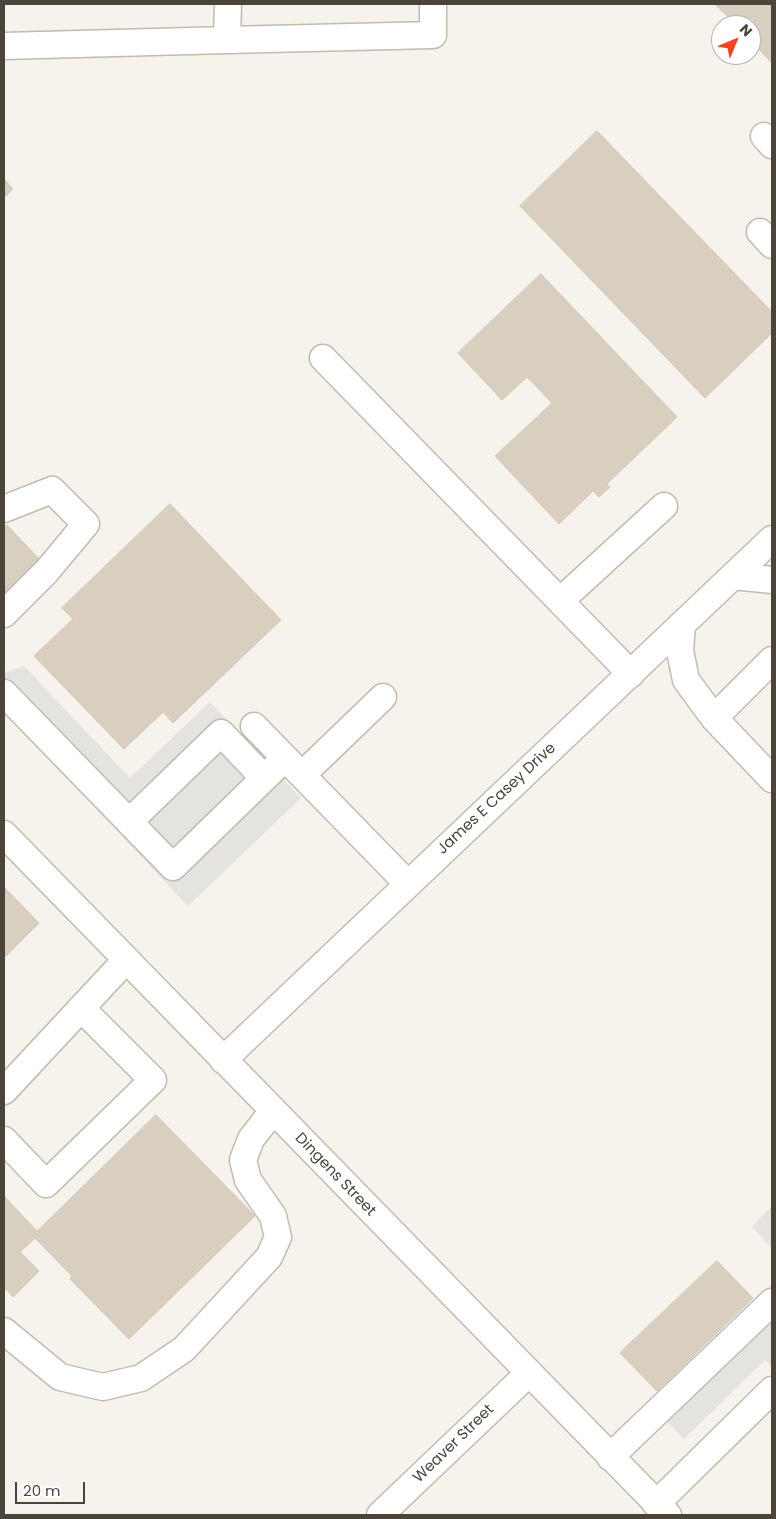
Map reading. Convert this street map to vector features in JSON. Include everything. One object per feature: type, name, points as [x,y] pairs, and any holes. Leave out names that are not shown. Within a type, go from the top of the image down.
[{"type":"street","points":[[227,40],[228,4]]},
{"type":"street","points":[[4,46],[433,35],[433,4]]},
{"type":"street","points":[[323,358],[631,674]]},
{"type":"street","points":[[4,509],[52,490],[86,524],[46,572],[4,614]]},
{"type":"street","points":[[560,601],[664,506]]},
{"type":"street","name":"James E Casey Drive","points":[[223,1060],[772,539]]},
{"type":"street","points":[[733,576],[772,580]]},
{"type":"street","points":[[682,625],[680,651],[686,680],[714,718],[772,779]]},
{"type":"street","points":[[714,718],[772,660]]},
{"type":"street","points":[[4,693],[173,867],[264,778],[294,766],[383,697]]},
{"type":"street","points":[[254,726],[408,884]]},
{"type":"street","points":[[129,822],[221,734],[264,778]]},
{"type":"street","name":"Dingens Street","points":[[4,834],[662,1509]]},
{"type":"street","points":[[4,1091],[126,960]]},
{"type":"street","points":[[4,1140],[46,1184],[153,1080],[81,1008]]},
{"type":"street","points":[[4,1331],[60,1377],[103,1387],[141,1378],[184,1349],[269,1257],[278,1237],[273,1216],[248,1180],[243,1160],[251,1139],[273,1111]]},
{"type":"street","points":[[610,1456],[772,1302]]},
{"type":"street","name":"Weaver Street","points":[[380,1515],[529,1373]]},
{"type":"street","points":[[662,1509],[772,1390]]},
{"type":"shaded area","points":[[24,666],[130,778],[210,702],[301,798],[188,906],[4,712],[4,673]]},
{"type":"shaded area","points":[[772,1206],[772,1248],[752,1227]]},
{"type":"shaded area","points":[[772,1284],[772,1367],[765,1360],[684,1439],[650,1404]]},
{"type":"building","points":[[715,4],[772,4],[772,63],[761,51],[761,15],[726,15]]},
{"type":"building","points":[[597,131],[772,312],[772,333],[705,398],[520,206]]},
{"type":"building","points":[[4,179],[13,189],[4,198]]},
{"type":"building","points":[[541,274],[677,417],[607,484],[610,487],[599,497],[593,491],[559,524],[495,456],[552,403],[527,377],[502,400],[458,353]]},
{"type":"building","points":[[170,504],[281,620],[173,723],[163,712],[124,749],[34,656],[73,619],[62,608]]},
{"type":"building","points":[[7,525],[40,560],[4,595],[4,528]]},
{"type":"building","points":[[4,887],[39,923],[4,958]]},
{"type":"building","points":[[156,1115],[255,1216],[129,1339],[70,1279],[72,1276],[35,1238],[20,1252],[39,1271],[13,1297],[4,1287],[4,1196],[37,1231]]},
{"type":"building","points":[[717,1261],[753,1298],[657,1391],[620,1353]]}]
